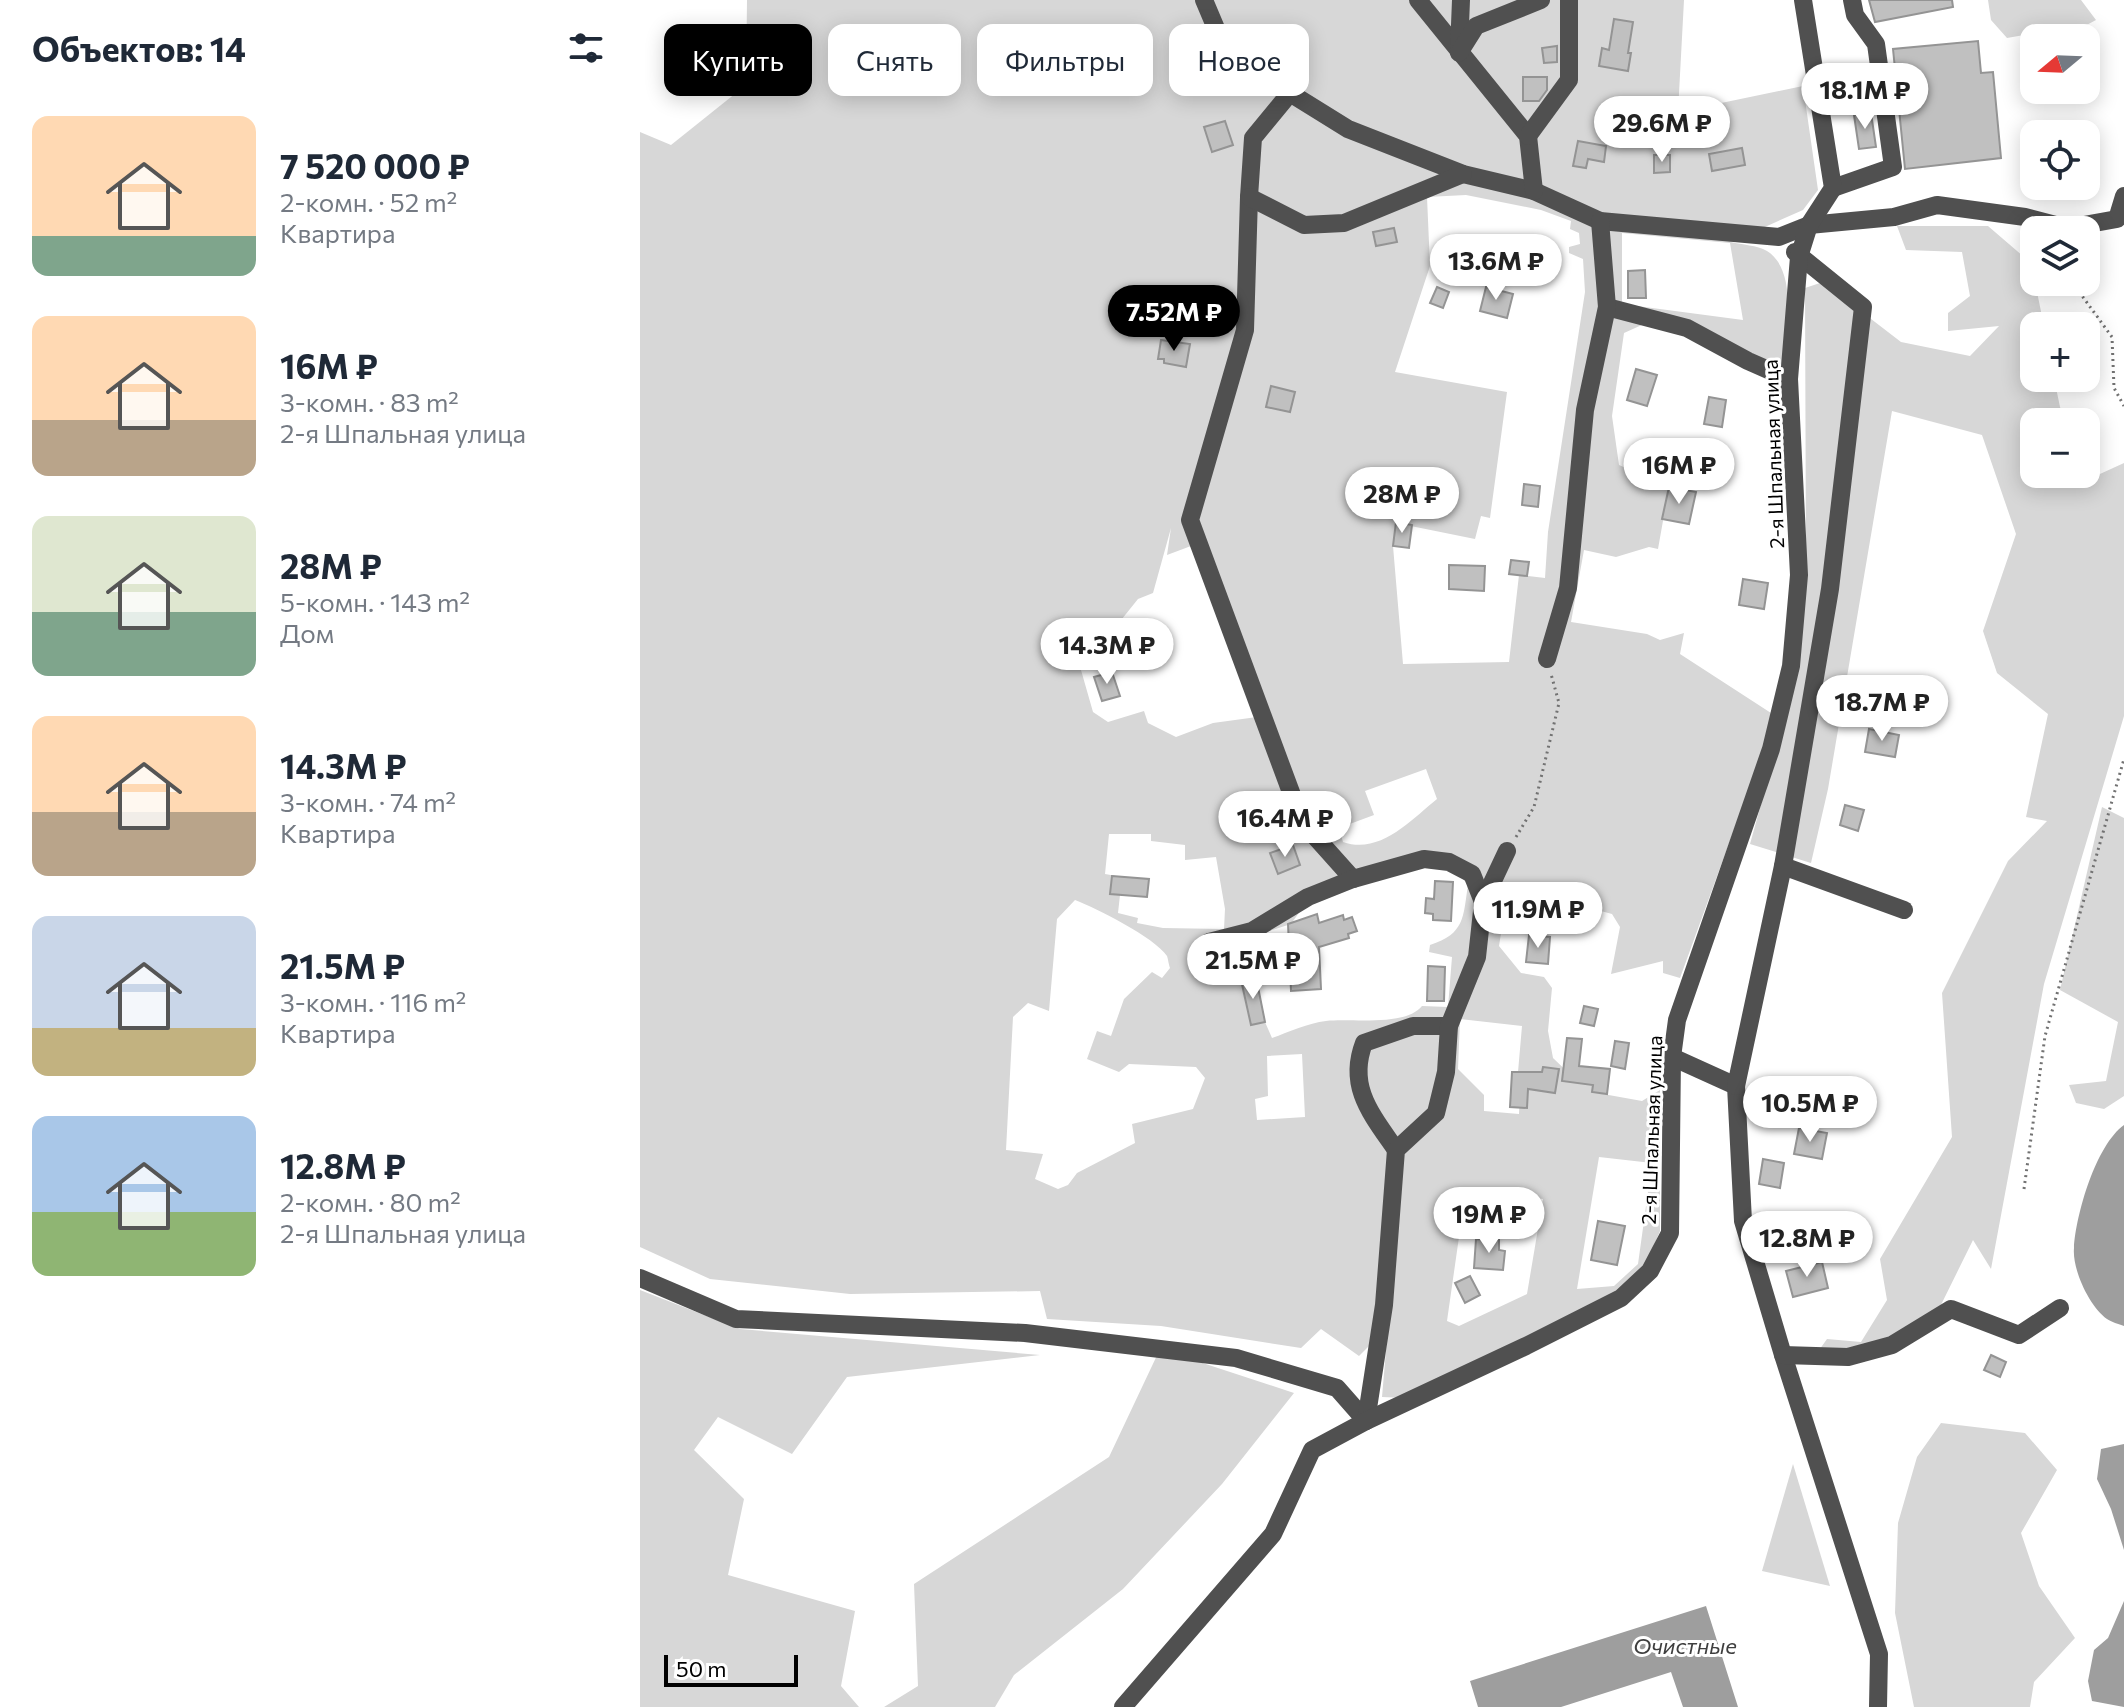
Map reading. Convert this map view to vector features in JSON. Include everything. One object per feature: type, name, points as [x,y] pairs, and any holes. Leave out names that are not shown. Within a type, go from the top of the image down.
[{"type":"street","points":[[1204,0],[1214,24]]},
{"type":"street","points":[[1418,0],[1528,136],[1534,191]]},
{"type":"street","points":[[1459,53],[1461,0]]},
{"type":"street","points":[[1459,53],[1476,26],[1541,0]]},
{"type":"street","points":[[1528,136],[1569,80],[1569,0]]},
{"type":"street","points":[[1803,0],[1833,188],[1893,167],[1876,44],[1855,15],[1852,0]]},
{"type":"street","points":[[1288,96],[1253,138],[1245,330],[1190,520],[1302,822],[1353,879]]},
{"type":"street","points":[[1295,96],[1348,129],[1463,174],[1534,191],[1600,221],[1779,237],[1809,225],[1894,217],[1937,205],[2025,217],[2067,228],[2117,219],[2124,196]]},
{"type":"street","points":[[1249,197],[1304,225],[1344,223],[1463,174]]},
{"type":"street","name":"2-я Шпальная улица","points":[[1123,1707],[1273,1534],[1312,1450],[1621,1298],[1650,1271],[1670,1233],[1672,1057],[1677,1020],[1771,749],[1791,666],[1799,575],[1789,379],[1799,257],[1809,225],[1833,188]]},
{"type":"street","points":[[1547,659],[1568,588],[1585,410],[1607,307],[1600,221]]},
{"type":"street","points":[[1779,237],[1799,257],[1863,307],[1830,589],[1783,866],[1736,1086],[1743,1221],[1879,1654],[1878,1707]]},
{"type":"street","points":[[1607,307],[1687,328],[1789,379]]},
{"type":"street","points":[[1396,1150],[1436,1113],[1446,1072],[1449,1026],[1477,957],[1483,902],[1507,851]]},
{"type":"street","points":[[1209,942],[1252,931],[1308,897],[1353,879],[1424,859],[1449,862],[1472,874],[1483,902]]},
{"type":"street","points":[[1783,866],[1904,910]]},
{"type":"street","points":[[1366,1421],[1384,1305],[1396,1150],[1364,1102],[1357,1061],[1364,1043],[1413,1026],[1449,1026]]},
{"type":"street","points":[[1672,1057],[1736,1086]]},
{"type":"street","points":[[640,1278],[736,1319],[1025,1333],[1236,1358],[1337,1388],[1366,1421]]},
{"type":"street","points":[[1783,1355],[1848,1357],[1892,1345],[1951,1309],[2019,1335],[2060,1308]]},
{"type":"path","points":[[2082,296],[2112,337],[2114,388],[2124,406]]},
{"type":"path","points":[[1507,851],[1534,807],[1559,703],[1547,659]]},
{"type":"path","points":[[2024,1189],[2045,1036],[2124,759]]},
{"type":"shaded area","points":[[747,0],[1684,0],[1678,112],[1803,86],[1818,190],[1803,210],[1731,242],[1767,251],[1778,261],[1784,275],[1788,311],[1779,380],[1686,333],[1644,324],[1624,333],[1612,416],[1619,465],[1669,487],[1658,549],[1649,547],[1616,557],[1584,550],[1571,622],[1647,634],[1660,640],[1684,633],[1680,654],[1771,713],[1764,747],[1680,978],[1663,973],[1663,961],[1611,974],[1620,927],[1612,914],[1512,887],[1499,946],[1521,973],[1544,977],[1552,988],[1548,1031],[1553,1058],[1579,1083],[1593,1085],[1592,1092],[1642,1101],[1660,1090],[1660,1231],[1645,1267],[1617,1291],[1405,1398],[1382,1397],[1388,1327],[1359,1356],[1321,1329],[1301,1348],[1161,1326],[1047,1319],[1040,1291],[850,1294],[710,1279],[640,1247],[640,132],[671,145],[732,96],[812,96],[812,24],[747,24]],"holes":[[[1466,195],[1541,210],[1571,221],[1570,229],[1579,233],[1580,244],[1569,247],[1569,253],[1583,259],[1585,292],[1548,532],[1545,578],[1519,575],[1509,662],[1403,664],[1393,546],[1396,523],[1475,539],[1481,516],[1490,518],[1507,392],[1395,372],[1430,266],[1427,197]],[[1622,233],[1730,243],[1743,320],[1622,304]],[[1171,528],[1167,555],[1191,546],[1257,717],[1213,723],[1176,737],[1148,723],[1144,711],[1108,722],[1093,712],[1081,670],[1138,599],[1153,593]],[[1426,769],[1437,799],[1382,840],[1357,845],[1343,842],[1339,828],[1374,815],[1365,791]],[[1109,834],[1151,834],[1151,841],[1185,845],[1185,860],[1216,857],[1225,909],[1224,929],[1163,928],[1137,923],[1138,918],[1118,913],[1122,877],[1105,874]],[[1427,864],[1457,872],[1468,885],[1463,915],[1456,930],[1430,945],[1429,952],[1452,957],[1448,1007],[1422,1006],[1414,1013],[1391,1019],[1319,1022],[1272,1038],[1265,1022],[1251,1025],[1241,980],[1220,978],[1212,949],[1291,924],[1308,900]],[[1075,900],[1138,932],[1160,948],[1167,956],[1170,968],[1162,978],[1152,972],[1124,999],[1111,1036],[1097,1031],[1087,1059],[1119,1072],[1129,1064],[1196,1067],[1205,1078],[1193,1109],[1132,1124],[1135,1143],[1077,1173],[1068,1185],[1058,1189],[1035,1179],[1043,1154],[1006,1150],[1013,1017],[1028,1003],[1049,1011],[1057,919]],[[1460,1019],[1522,1026],[1518,1072],[1521,1072],[1519,1114],[1484,1111],[1484,1095],[1458,1069]],[[1302,1054],[1305,1117],[1257,1120],[1255,1099],[1268,1096],[1267,1056]],[[1599,1157],[1652,1163],[1638,1264],[1614,1286],[1577,1289]],[[1466,1188],[1543,1199],[1527,1294],[1459,1326],[1447,1321]]]},
{"type":"shaded area","points":[[1988,0],[2081,0],[2096,20],[2089,24],[2020,24],[2020,36],[2007,38],[1991,20]]},
{"type":"shaded area","points":[[1897,226],[1988,226],[2020,254],[2020,296],[2038,296],[2041,312],[2020,312],[2020,392],[2057,392],[2060,408],[2020,408],[2020,488],[2100,488],[2100,474],[2124,463],[2124,716],[2044,984],[1991,1269],[1973,1240],[1936,1315],[1891,1343],[1817,1353],[1827,1339],[1861,1342],[1887,1300],[1880,1259],[1952,1137],[1942,993],[2008,861],[2047,821],[2026,817],[2048,714],[1997,673],[1983,631],[2016,534],[1982,435],[1892,411],[1828,789],[1811,863],[1750,844],[1798,671],[1806,562],[1805,288],[1823,282],[1901,342],[1970,356],[1999,326],[1948,331],[1948,313],[1970,296],[1962,252],[1906,250]]},
{"type":"shaded area","points":[[2102,807],[2124,818],[2124,1096],[2104,1109],[2076,1103],[2069,1085],[2106,1081],[2118,1022],[2060,990]]},
{"type":"shaded area","points":[[640,1290],[740,1329],[1040,1355],[847,1377],[792,1454],[718,1417],[694,1450],[744,1499],[728,1575],[855,1611],[841,1686],[859,1707],[640,1707]]},
{"type":"shaded area","points":[[1160,1349],[1294,1393],[1222,1484],[1123,1589],[1014,1675],[995,1707],[884,1707],[918,1686],[914,1584],[1109,1457]]},
{"type":"shaded area","points":[[1941,1423],[2025,1433],[2057,1470],[2021,1533],[2039,1586],[2075,1638],[2034,1682],[2030,1707],[1914,1707],[1895,1613],[1898,1523],[1917,1457]]},
{"type":"shaded area","points":[[1793,1464],[1830,1586],[1762,1571]]},
{"type":"water","points":[[2124,1125],[2124,1326],[2107,1319],[2088,1296],[2076,1266],[2074,1248],[2089,1181],[2105,1148]]},
{"type":"water","points":[[2124,1444],[2124,1550],[2111,1509],[2097,1479],[2101,1449]]},
{"type":"water","points":[[2124,1601],[2124,1707],[2092,1701],[2088,1681],[2094,1650],[2108,1638]]},
{"type":"water","name":"Очистные","points":[[1706,1606],[1738,1707],[1683,1707],[1671,1672],[1561,1707],[1478,1707],[1470,1681]]},
{"type":"building","points":[[1869,0],[1952,0],[1953,7],[1875,22]]},
{"type":"building","points":[[1614,19],[1633,22],[1628,71],[1599,66],[1602,48],[1609,50]]},
{"type":"building","points":[[1978,41],[1981,73],[1993,72],[2001,158],[1905,169],[1893,49]]},
{"type":"building","points":[[1557,46],[1557,62],[1544,63],[1542,48]]},
{"type":"building","points":[[1523,77],[1547,77],[1547,90],[1539,101],[1523,101]]},
{"type":"building","points":[[1871,113],[1876,147],[1859,149],[1854,115]]},
{"type":"building","points":[[1225,121],[1233,145],[1212,152],[1204,127]]},
{"type":"building","points":[[1578,141],[1606,146],[1604,162],[1588,159],[1586,168],[1573,166]]},
{"type":"building","points":[[1742,148],[1745,165],[1712,171],[1709,154]]},
{"type":"building","points":[[1654,155],[1670,155],[1670,172],[1654,173]]},
{"type":"building","points":[[1394,228],[1397,242],[1376,246],[1373,232]]},
{"type":"building","points":[[1645,270],[1646,298],[1628,298],[1628,271]]},
{"type":"building","points":[[1437,287],[1449,292],[1443,308],[1430,303]]},
{"type":"building","points":[[1486,287],[1513,294],[1507,318],[1480,311]]},
{"type":"building","points":[[1161,340],[1190,344],[1186,367],[1158,359]]},
{"type":"building","points":[[1636,369],[1657,375],[1647,406],[1627,400]]},
{"type":"building","points":[[1271,386],[1295,392],[1290,412],[1266,407]]},
{"type":"building","points":[[1709,397],[1726,400],[1722,427],[1704,424]]},
{"type":"building","points":[[1524,484],[1540,486],[1538,507],[1522,505]]},
{"type":"building","points":[[1669,487],[1696,492],[1689,524],[1662,519]]},
{"type":"building","points":[[1396,522],[1412,525],[1409,548],[1393,546]]},
{"type":"building","points":[[1511,560],[1529,562],[1527,576],[1509,574]]},
{"type":"building","points":[[1449,565],[1485,566],[1484,591],[1449,589]]},
{"type":"building","points":[[1743,579],[1768,583],[1764,609],[1739,605]]},
{"type":"building","points":[[1112,672],[1120,696],[1102,701],[1094,677]]},
{"type":"building","points":[[1869,729],[1899,735],[1895,757],[1865,752]]},
{"type":"building","points":[[1845,805],[1864,810],[1858,831],[1840,825]]},
{"type":"building","points":[[1293,845],[1300,865],[1278,874],[1270,853]]},
{"type":"building","points":[[1112,876],[1149,879],[1147,897],[1110,894]]},
{"type":"building","points":[[1435,881],[1453,882],[1451,921],[1433,920],[1433,914],[1425,913],[1426,898],[1434,899]]},
{"type":"building","points":[[1317,914],[1319,923],[1343,915],[1344,920],[1352,917],[1357,931],[1348,934],[1349,938],[1319,947],[1321,989],[1291,991],[1288,924]]},
{"type":"building","points":[[1529,935],[1550,937],[1548,964],[1526,962]]},
{"type":"building","points":[[1428,966],[1445,967],[1444,1001],[1427,1001]]},
{"type":"building","points":[[1256,977],[1265,1022],[1251,1025],[1241,980]]},
{"type":"building","points":[[1584,1006],[1598,1009],[1594,1026],[1580,1023]]},
{"type":"building","points":[[1567,1038],[1582,1039],[1579,1066],[1610,1069],[1607,1094],[1592,1092],[1593,1085],[1562,1081]]},
{"type":"building","points":[[1615,1041],[1629,1043],[1625,1069],[1611,1066]]},
{"type":"building","points":[[1543,1067],[1559,1069],[1555,1093],[1528,1089],[1527,1108],[1510,1107],[1512,1072],[1542,1072]]},
{"type":"building","points":[[1799,1128],[1827,1133],[1822,1159],[1794,1154]]},
{"type":"building","points":[[1763,1159],[1784,1163],[1780,1188],[1759,1184]]},
{"type":"building","points":[[1598,1221],[1625,1226],[1617,1265],[1591,1260]]},
{"type":"building","points":[[1476,1239],[1499,1240],[1499,1250],[1505,1251],[1503,1270],[1474,1268]]},
{"type":"building","points":[[1822,1262],[1828,1288],[1793,1297],[1786,1271]]},
{"type":"building","points":[[1470,1276],[1480,1295],[1465,1303],[1455,1283]]},
{"type":"building","points":[[1991,1355],[2006,1362],[2000,1377],[1984,1370]]}]
